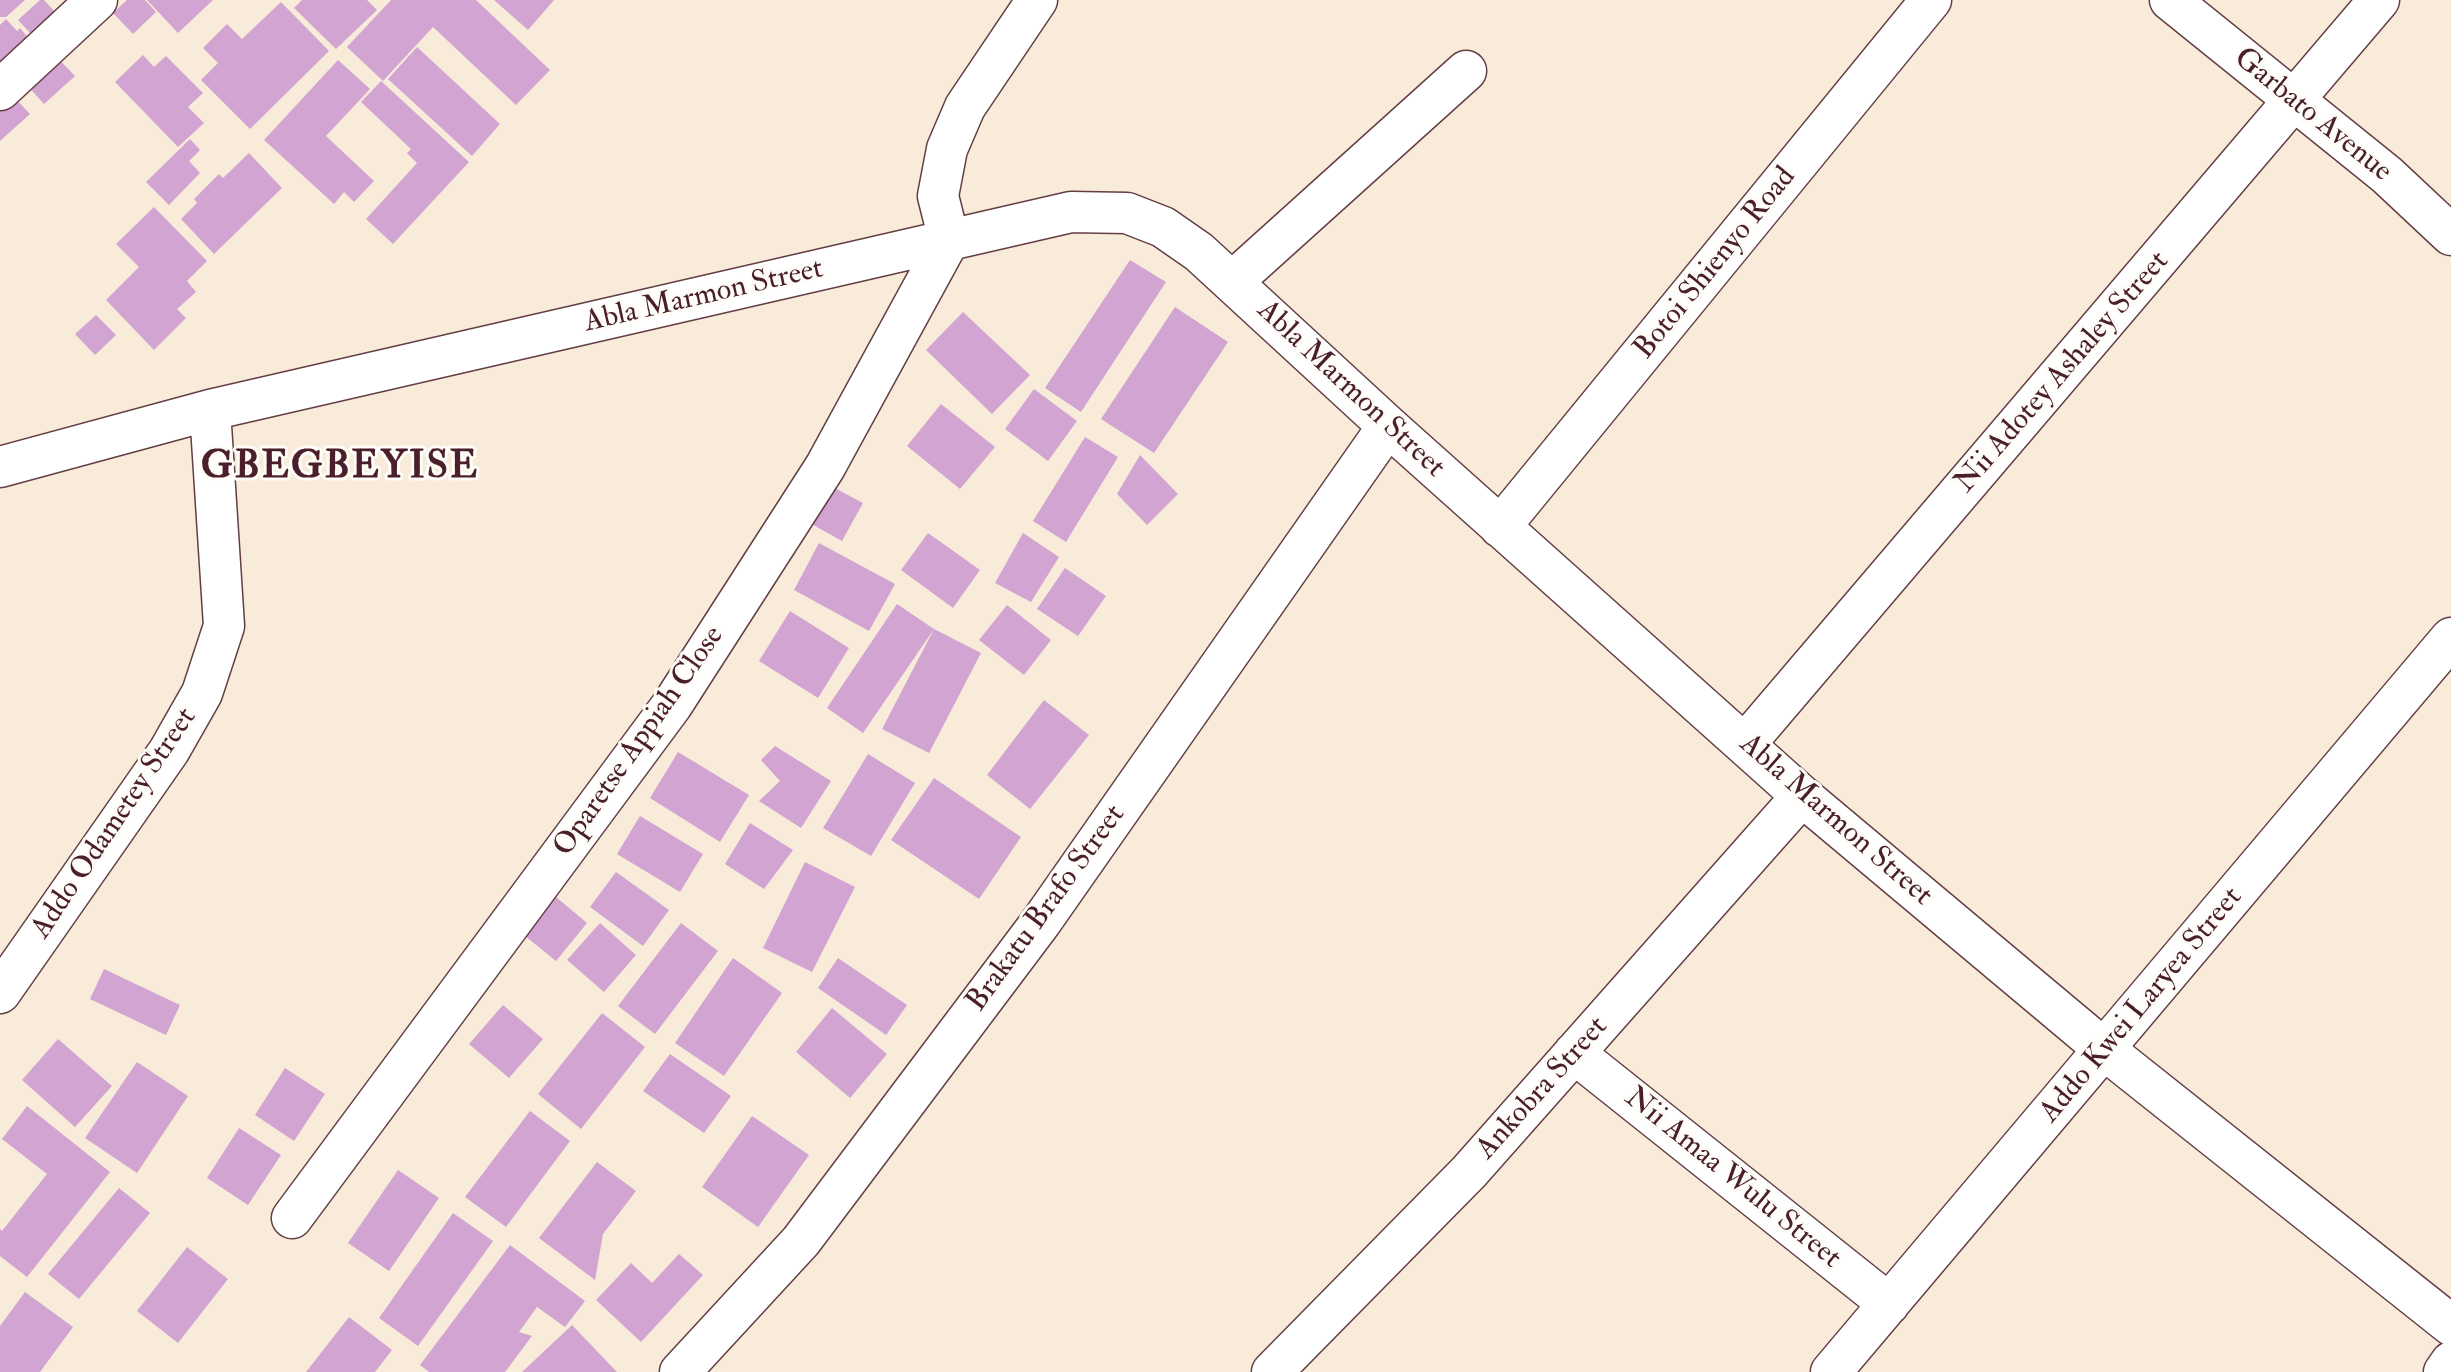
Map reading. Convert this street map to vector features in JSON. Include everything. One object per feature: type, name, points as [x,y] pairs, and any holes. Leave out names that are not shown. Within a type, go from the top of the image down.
[{"type":"street","points":[[0,90],[97,0]]},
{"type":"street","points":[[949,240],[938,196],[947,149],[965,107],[1037,0]]},
{"type":"street","name":"Botoi Shienyo Road","points":[[1500,527],[1931,0]]},
{"type":"street","name":"Garbato Avenue","points":[[2170,0],[2387,175],[2451,235]]},
{"type":"street","name":"Nii Adotey Ashaley Street","points":[[1745,744],[2379,0]]},
{"type":"street","points":[[1232,282],[1466,71]]},
{"type":"street","name":"Abla Marmon Street","points":[[0,467],[210,410],[1071,212],[1127,213],[1163,227],[1199,252],[1388,426],[1802,796],[2105,1050],[2451,1325]]},
{"type":"street","name":"Oparetse Appiah Close","points":[[292,1218],[672,705],[825,467],[949,240]]},
{"type":"street","name":"Addo Odametey Street","points":[[0,993],[169,751],[202,693],[224,626],[210,410]]},
{"type":"street","name":"Brakatu Brafo Street","points":[[680,1372],[801,1241],[1041,922],[1388,426]]},
{"type":"street","name":"Addo Kwei Laryea Street","points":[[1831,1372],[2451,638]]},
{"type":"street","name":"Ankobra Street","points":[[1272,1372],[1469,1172],[1802,796]]},
{"type":"street","name":"Nii Amaa Wulu Street","points":[[1574,1053],[1889,1304]]},
{"type":"street","points":[[2444,1372],[2451,1362]]},
{"type":"building","points":[[0,0],[25,0],[6,17],[0,17]]},
{"type":"building","points":[[40,0],[44,0],[57,14],[33,36],[18,20]]},
{"type":"building","points":[[127,0],[145,0],[156,12],[133,34],[113,13]]},
{"type":"building","points":[[147,0],[213,0],[178,33]]},
{"type":"building","points":[[302,0],[367,0],[377,10],[336,49],[294,8]]},
{"type":"building","points":[[391,0],[476,0],[550,70],[516,105],[433,27],[383,81],[347,47]]},
{"type":"building","points":[[494,0],[554,0],[528,30]]},
{"type":"building","points":[[281,2],[329,51],[250,129],[201,80],[218,63],[203,48],[227,24],[242,39]]},
{"type":"building","points":[[6,19],[17,31],[20,28],[31,41],[0,68],[0,25]]},
{"type":"building","points":[[417,47],[500,124],[472,156],[388,79]]},
{"type":"building","points":[[55,55],[75,76],[44,104],[25,83]]},
{"type":"building","points":[[143,55],[154,67],[166,56],[203,93],[188,107],[204,123],[178,147],[115,82]]},
{"type":"building","points":[[338,60],[370,89],[326,136],[374,181],[354,202],[344,192],[334,204],[264,140]]},
{"type":"building","points":[[381,81],[469,162],[393,244],[366,219],[417,163],[407,153],[411,149],[361,102]]},
{"type":"building","points":[[11,94],[30,114],[0,141],[0,104]]},
{"type":"building","points":[[190,139],[200,150],[189,161],[200,173],[169,205],[146,182]]},
{"type":"building","points":[[249,153],[282,188],[214,254],[181,219],[197,203],[194,199],[219,174],[223,178]]},
{"type":"building","points":[[154,207],[207,261],[187,281],[196,292],[177,309],[186,318],[154,350],[106,300],[139,267],[116,244]]},
{"type":"building","points":[[1130,260],[1166,282],[1081,412],[1045,388]]},
{"type":"building","points":[[1175,307],[1228,342],[1154,453],[1101,419]]},
{"type":"building","points":[[963,312],[1030,375],[992,414],[926,350]]},
{"type":"building","points":[[96,315],[116,335],[95,355],[75,334]]},
{"type":"building","points":[[1034,389],[1077,421],[1048,461],[1005,429]]},
{"type":"building","points":[[941,404],[995,447],[960,489],[907,446]]},
{"type":"building","points":[[1085,437],[1118,457],[1066,542],[1033,521]]},
{"type":"building","points":[[1140,455],[1178,494],[1147,525],[1117,494]]},
{"type":"building","points":[[829,485],[863,503],[842,541],[808,522]]},
{"type":"building","points":[[928,533],[980,570],[953,608],[901,570]]},
{"type":"building","points":[[1023,533],[1059,557],[1031,602],[995,583]]},
{"type":"building","points":[[819,543],[895,584],[869,631],[794,590]]},
{"type":"building","points":[[1065,568],[1106,596],[1078,636],[1037,609]]},
{"type":"building","points":[[897,604],[934,629],[863,733],[827,708]]},
{"type":"building","points":[[1007,605],[1051,640],[1024,675],[979,640]]},
{"type":"building","points":[[790,611],[849,648],[818,698],[759,661]]},
{"type":"building","points":[[934,629],[981,653],[929,753],[882,729]]},
{"type":"building","points":[[1044,700],[1089,735],[1030,809],[987,775]]},
{"type":"building","points":[[775,746],[831,781],[801,828],[759,801],[780,781],[761,760]]},
{"type":"building","points":[[678,752],[749,795],[720,842],[650,798]]},
{"type":"building","points":[[868,754],[915,783],[871,856],[823,828]]},
{"type":"building","points":[[934,778],[1021,837],[979,899],[891,840]]},
{"type":"building","points":[[640,816],[703,854],[680,892],[617,854]]},
{"type":"building","points":[[750,823],[793,850],[764,889],[725,864]]},
{"type":"building","points":[[805,862],[855,887],[812,972],[763,948]]},
{"type":"building","points":[[616,872],[669,910],[643,946],[590,907]]},
{"type":"building","points":[[556,897],[587,923],[556,961],[525,936]]},
{"type":"building","points":[[600,923],[636,955],[604,992],[567,960]]},
{"type":"building","points":[[681,923],[718,951],[655,1034],[618,1006]]},
{"type":"building","points":[[733,958],[782,993],[724,1076],[675,1043]]},
{"type":"building","points":[[838,958],[907,1005],[886,1035],[818,988]]},
{"type":"building","points":[[104,969],[180,1005],[166,1035],[90,999]]},
{"type":"building","points":[[503,1005],[543,1039],[509,1078],[469,1044]]},
{"type":"building","points":[[832,1008],[887,1054],[850,1098],[796,1052]]},
{"type":"building","points":[[602,1013],[645,1047],[581,1129],[538,1094]]},
{"type":"building","points":[[58,1039],[112,1086],[75,1127],[22,1080]]},
{"type":"building","points":[[670,1054],[731,1096],[704,1133],[643,1091]]},
{"type":"building","points":[[137,1062],[188,1096],[137,1173],[85,1138]]},
{"type":"building","points":[[285,1068],[325,1094],[294,1141],[255,1115]]},
{"type":"building","points":[[27,1106],[110,1172],[27,1277],[0,1256],[0,1229],[2,1231],[47,1174],[2,1139]]},
{"type":"building","points":[[530,1111],[570,1141],[506,1227],[465,1197]]},
{"type":"building","points":[[752,1116],[809,1155],[758,1227],[702,1187]]},
{"type":"building","points":[[239,1128],[281,1155],[248,1205],[207,1178]]},
{"type":"building","points":[[597,1162],[636,1191],[603,1234],[595,1280],[539,1238]]},
{"type":"building","points":[[398,1170],[439,1198],[389,1271],[348,1243]]},
{"type":"building","points":[[119,1188],[150,1213],[79,1299],[48,1274]]},
{"type":"building","points":[[453,1213],[493,1241],[418,1346],[379,1318]]},
{"type":"building","points":[[510,1245],[585,1301],[565,1327],[537,1307],[519,1332],[532,1336],[505,1372],[429,1372],[420,1365]]},
{"type":"building","points":[[187,1247],[228,1279],[178,1343],[137,1311]]},
{"type":"building","points":[[679,1254],[703,1275],[641,1342],[596,1300],[631,1263],[652,1283]]},
{"type":"building","points":[[25,1292],[73,1327],[40,1372],[0,1372],[0,1326]]},
{"type":"building","points":[[349,1317],[392,1350],[375,1372],[306,1372]]},
{"type":"building","points":[[572,1325],[617,1372],[522,1372]]},
{"type":"district","name":"GBEGBEYISE","points":[[340,469]]}]
